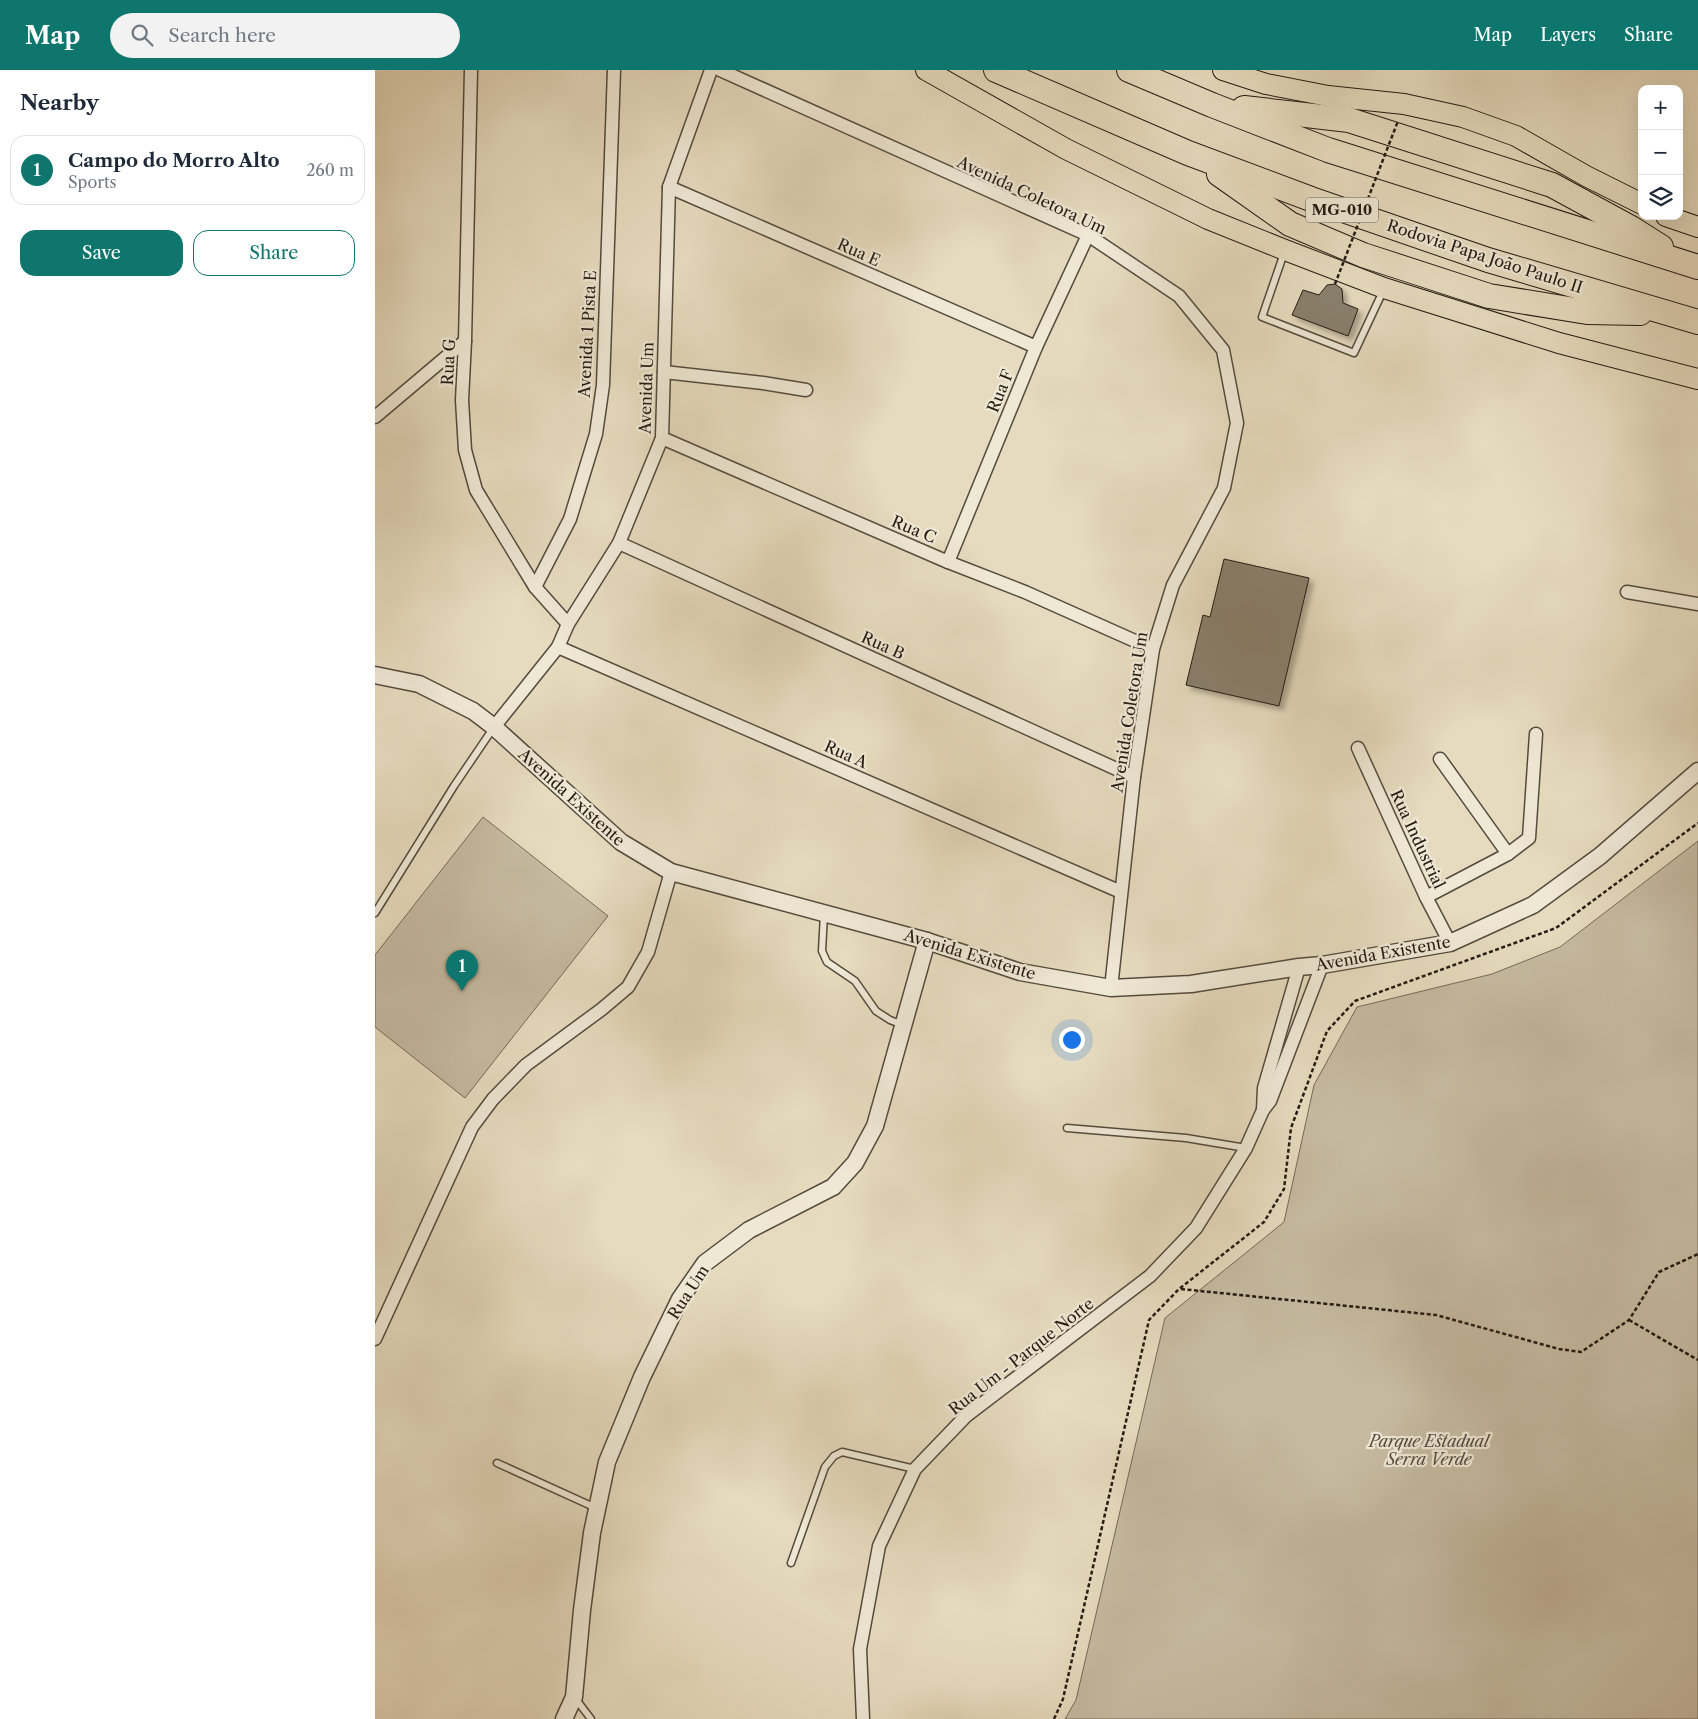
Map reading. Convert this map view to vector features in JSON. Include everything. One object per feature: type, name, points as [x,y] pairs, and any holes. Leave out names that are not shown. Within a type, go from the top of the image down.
[{"type":"highway","name":"Rodovia Papa João Paulo II","points":[[996,70],[1189,153],[1311,199],[1488,260],[1698,322]]},
{"type":"highway","points":[[1129,70],[1212,105],[1328,150],[1693,266]]},
{"type":"highway","points":[[1212,105],[1349,120],[1552,185],[1631,228],[1693,266]]},
{"type":"highway","points":[[1189,153],[1290,224],[1363,255],[1489,296],[1587,312],[1672,314]]},
{"type":"main road","points":[[926,70],[1066,149],[1208,219],[1285,250],[1384,288],[1559,343],[1698,379]]},
{"type":"main road","points":[[1223,70],[1266,84],[1328,96],[1404,104],[1463,117],[1516,136],[1586,176],[1638,202]]},
{"type":"main road","points":[[1678,220],[1698,227]]},
{"type":"street","name":"Rua G","points":[[471,70],[462,400],[465,450],[476,490],[535,587],[569,624]]},
{"type":"street","name":"Avenida 1 Pista E","points":[[535,587],[570,520],[596,434],[603,385],[614,70]]},
{"type":"street","name":"Avenida Um","points":[[494,727],[558,647],[569,624],[619,543],[662,438],[669,187],[711,70]]},
{"type":"street","name":"Avenida Coletora Um","points":[[720,70],[1088,236],[1179,296],[1223,350],[1237,422],[1224,488],[1173,585],[1153,649],[1134,777],[1111,988]]},
{"type":"street","name":"Rua E","points":[[669,187],[1036,347]]},
{"type":"street","name":"Rua F","points":[[948,562],[1036,347],[1088,236]]},
{"type":"street","points":[[376,414],[465,341]]},
{"type":"street","points":[[664,372],[763,383],[806,390]]},
{"type":"street","name":"Rua C","points":[[662,438],[948,562],[1025,592],[1153,649]]},
{"type":"street","name":"Rua B","points":[[619,543],[1134,777]]},
{"type":"street","points":[[1627,592],[1698,604]]},
{"type":"street","name":"Rua A","points":[[558,647],[1121,892]]},
{"type":"street","name":"Avenida Existente","points":[[375,675],[419,684],[473,711],[494,727],[621,842],[671,872],[927,941],[1020,972],[1111,988],[1191,984],[1322,965],[1450,943],[1533,905],[1600,856],[1698,771]]},
{"type":"street","points":[[1426,897],[1508,854],[1529,838],[1536,734]]},
{"type":"street","name":"Rua Industrial","points":[[1358,748],[1426,897],[1450,943]]},
{"type":"street","points":[[1441,758],[1508,854]]},
{"type":"street","points":[[375,1339],[472,1127],[493,1099],[526,1064],[628,988],[647,952],[671,872]]},
{"type":"street","name":"Rua Um","points":[[564,1719],[574,1697],[582,1610],[592,1533],[607,1462],[642,1377],[680,1299],[705,1263],[749,1230],[833,1187],[855,1163],[875,1126],[927,941]]},
{"type":"street","name":"Rua Um - Parque Norte","points":[[863,1719],[860,1649],[879,1546],[915,1469],[966,1416],[1150,1276],[1196,1228],[1246,1148],[1263,1110],[1270,1101],[1322,965]]},
{"type":"street","name":"Rua Um - Parque Norte","points":[[1263,1110],[1264,1088],[1299,967]]},
{"type":"lane","points":[[1285,250],[1262,316],[1354,353],[1384,288]]},
{"type":"lane","points":[[375,913],[454,786],[494,727]]},
{"type":"lane","points":[[824,913],[822,951],[827,962],[855,981],[876,1011],[904,1026]]},
{"type":"lane","points":[[1067,1128],[1186,1138],[1246,1148]]},
{"type":"lane","points":[[791,1563],[825,1466],[834,1456],[842,1452],[915,1469]]},
{"type":"lane","points":[[497,1463],[597,1509]]},
{"type":"lane","points":[[574,1697],[591,1719]]},
{"type":"path","points":[[1335,284],[1398,121]]},
{"type":"path","points":[[1053,1719],[1063,1699],[1149,1320],[1179,1289],[1264,1222],[1284,1189],[1291,1128],[1327,1031],[1355,1001],[1556,928],[1698,824]]},
{"type":"path","points":[[1179,1289],[1436,1315],[1559,1350],[1581,1352],[1629,1320],[1659,1272],[1698,1254]]},
{"type":"path","points":[[1629,1320],[1698,1360]]},
{"type":"green space","points":[[483,817],[608,916],[465,1098],[375,1027],[375,955]]},
{"type":"green space","name":"Parque Estadual Serra Verde","points":[[1698,841],[1698,1719],[1065,1719],[1076,1700],[1165,1318],[1284,1222],[1314,1085],[1357,1007],[1492,974],[1560,947]]},
{"type":"building","points":[[1335,284],[1342,289],[1343,303],[1358,309],[1348,336],[1292,315],[1303,290],[1319,295],[1327,285]]},
{"type":"building","points":[[1224,559],[1309,578],[1279,706],[1186,685],[1203,615],[1210,617]]},
{"type":"place","name":"Campo do Morro Alto","points":[[462,991]]}]
